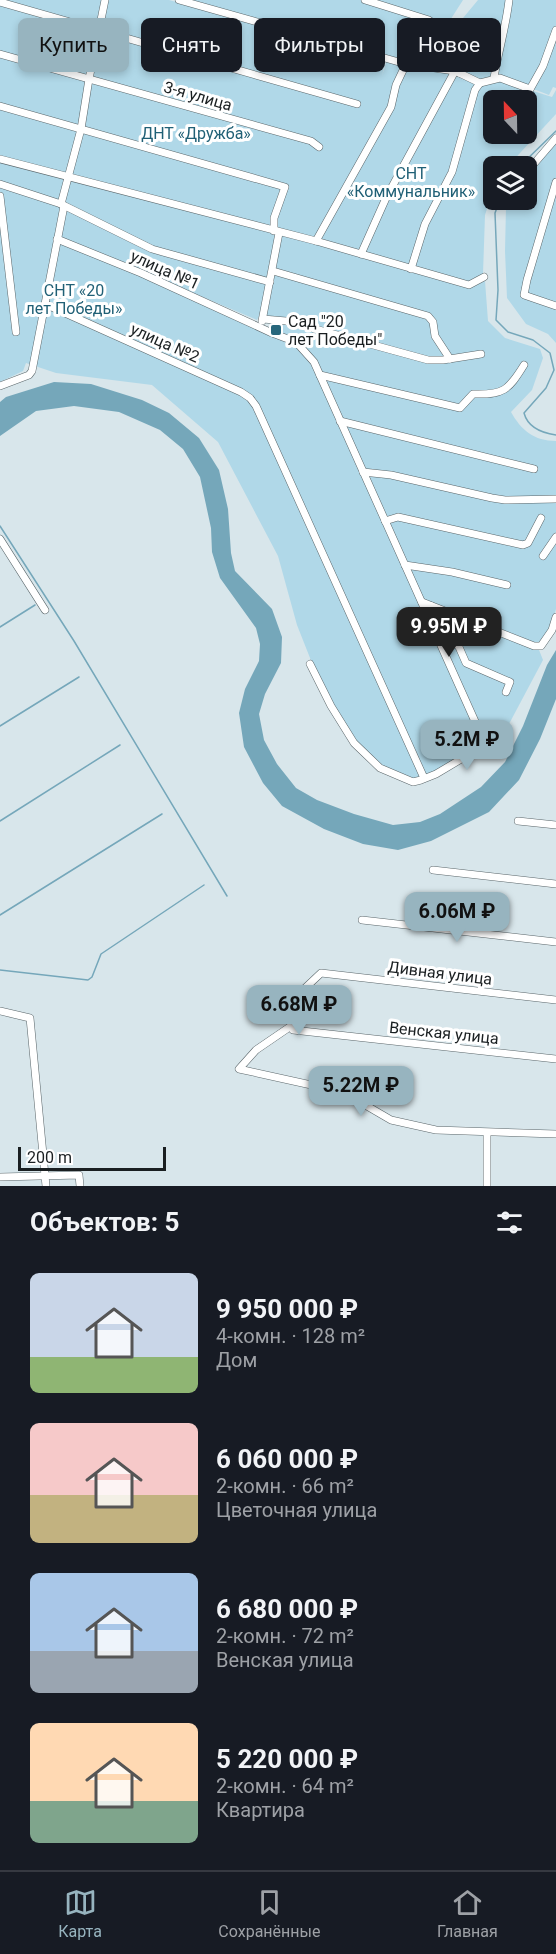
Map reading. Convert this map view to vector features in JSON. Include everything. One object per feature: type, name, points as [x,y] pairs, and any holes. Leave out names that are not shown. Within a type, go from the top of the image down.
[{"type":"street","points":[[101,18],[105,0]]},
{"type":"street","points":[[179,0],[397,61]]},
{"type":"street","points":[[364,0],[422,18]]},
{"type":"street","points":[[494,78],[497,54],[506,26],[509,0]]},
{"type":"street","points":[[0,2],[57,18]]},
{"type":"street","points":[[411,269],[424,224],[452,172],[475,90],[480,83],[494,78],[530,89],[543,66],[556,30]]},
{"type":"street","points":[[129,39],[357,104]]},
{"type":"street","name":"3-я улица","points":[[0,54],[311,141],[319,147]]},
{"type":"street","points":[[0,386],[28,375],[32,371],[62,205],[81,129],[90,72]]},
{"type":"street","points":[[316,241],[391,107],[396,85],[402,72]]},
{"type":"street","points":[[362,254],[386,198],[457,72],[480,83]]},
{"type":"street","points":[[0,106],[285,187],[274,218],[277,232],[273,271],[260,327]]},
{"type":"street","points":[[537,160],[556,138]]},
{"type":"street","points":[[0,159],[316,241],[469,285],[484,277]]},
{"type":"street","points":[[556,182],[524,295],[556,306]]},
{"type":"street","points":[[0,184],[62,205],[152,249],[270,282]]},
{"type":"street","points":[[0,196],[16,332]]},
{"type":"street","name":"улица №1","points":[[57,239],[141,273],[296,342],[314,362],[482,737],[478,749],[436,774],[424,778]]},
{"type":"street","points":[[273,271],[428,316],[433,322],[435,336],[450,359]]},
{"type":"street","name":"улица №2","points":[[45,304],[250,398],[256,406],[424,778]]},
{"type":"street","points":[[263,319],[286,321],[428,360],[481,354]]},
{"type":"street","points":[[320,375],[460,408],[473,394],[495,394],[505,389],[516,379],[524,365]]},
{"type":"street","points":[[340,421],[534,470]]},
{"type":"street","points":[[363,472],[391,475],[505,500],[556,499]]},
{"type":"street","points":[[385,521],[398,517],[523,545],[528,543],[542,518]]},
{"type":"street","points":[[543,556],[556,537]]},
{"type":"street","points":[[0,539],[45,610]]},
{"type":"street","points":[[405,565],[452,572],[507,585]]},
{"type":"street","points":[[422,602],[534,646],[541,646],[552,630],[556,617]]},
{"type":"street","points":[[431,606],[445,634],[459,647],[464,660],[510,682],[506,692]]},
{"type":"street","points":[[310,664],[331,706],[354,743],[380,768],[413,782],[424,778]]},
{"type":"street","points":[[518,821],[556,825]]},
{"type":"street","points":[[433,870],[556,884]]},
{"type":"street","points":[[362,920],[556,942]]},
{"type":"street","name":"Дивная улица","points":[[487,1132],[436,1130],[391,1120],[343,1092],[239,1068],[256,1050],[294,1024],[302,1008],[300,995],[321,973],[556,1000]]},
{"type":"street","points":[[0,1011],[30,1018],[46,1186]]},
{"type":"street","name":"Венская улица","points":[[293,1030],[556,1059]]},
{"type":"street","points":[[487,1186],[487,1132],[556,1134]]},
{"type":"street","points":[[0,1177],[79,1175],[80,1186]]},
{"type":"green space","points":[[0,0],[169,0],[235,18],[141,18],[141,72],[242,72],[242,20],[254,23],[254,72],[383,72],[382,76],[388,56],[385,55],[385,18],[254,18],[189,0],[463,0],[451,18],[397,18],[397,72],[446,72],[481,86],[499,80],[530,90],[483,90],[483,144],[528,144],[517,156],[483,156],[483,210],[487,210],[483,274],[469,283],[291,232],[289,236],[470,288],[485,281],[488,321],[505,338],[540,349],[543,358],[532,390],[511,412],[519,424],[535,437],[556,441],[556,609],[551,626],[536,649],[539,650],[543,660],[509,724],[485,734],[317,364],[299,340],[277,331],[281,318],[260,314],[257,320],[146,273],[145,278],[293,344],[308,358],[480,739],[478,747],[436,772],[414,780],[381,767],[357,742],[334,705],[312,663],[297,625],[278,556],[218,442],[152,385],[56,373],[26,363],[23,371],[0,382],[0,187],[54,203],[149,250],[150,246],[56,200],[0,182]]},
{"type":"green space","points":[[478,0],[556,0],[556,88],[553,87],[549,95],[492,73],[490,77],[480,80],[466,73],[501,72],[501,18],[463,18]]},
{"type":"green space","points":[[556,90],[556,114],[537,135],[537,92],[552,97]]},
{"type":"green space","points":[[556,142],[556,343],[548,334],[526,324],[507,298],[506,210],[537,210],[537,166]]},
{"type":"shaded area","points":[[54,382],[91,384],[142,400],[169,413],[199,438],[219,470],[228,509],[231,553],[235,571],[272,609],[282,637],[281,663],[265,694],[259,714],[264,740],[277,764],[296,788],[317,800],[393,825],[420,822],[440,814],[481,787],[505,762],[523,726],[547,665],[556,650],[556,699],[540,739],[519,780],[489,812],[431,841],[398,850],[363,844],[324,829],[282,806],[263,783],[244,747],[239,713],[245,689],[259,661],[260,644],[256,628],[220,578],[212,552],[211,528],[200,477],[183,449],[160,430],[119,412],[74,406],[36,411],[0,436],[0,402],[6,397]]},
{"type":"waterway","points":[[530,156],[556,131]]},
{"type":"waterway","points":[[496,210],[498,290],[496,320],[508,332],[533,340],[550,353],[554,370],[546,388],[524,413],[536,429],[556,435]]},
{"type":"waterway","points":[[0,526],[74,641],[227,896]]},
{"type":"waterway","points":[[0,627],[35,605]]},
{"type":"waterway","points":[[0,726],[79,677]]},
{"type":"waterway","points":[[0,821],[120,745]]},
{"type":"waterway","points":[[0,915],[162,814]]},
{"type":"waterway","points":[[0,970],[88,980],[92,977],[101,954],[204,885]]},
{"type":"place","name":"Сад \"20 лет Победы\"","points":[[276,330]]},
{"type":"park label","name":"ДНТ «Дружба»","points":[[196,133]]},
{"type":"park label","name":"СНТ «Коммунальник»","points":[[411,182]]},
{"type":"park label","name":"СНТ «20 лет Победы»","points":[[74,299]]}]
